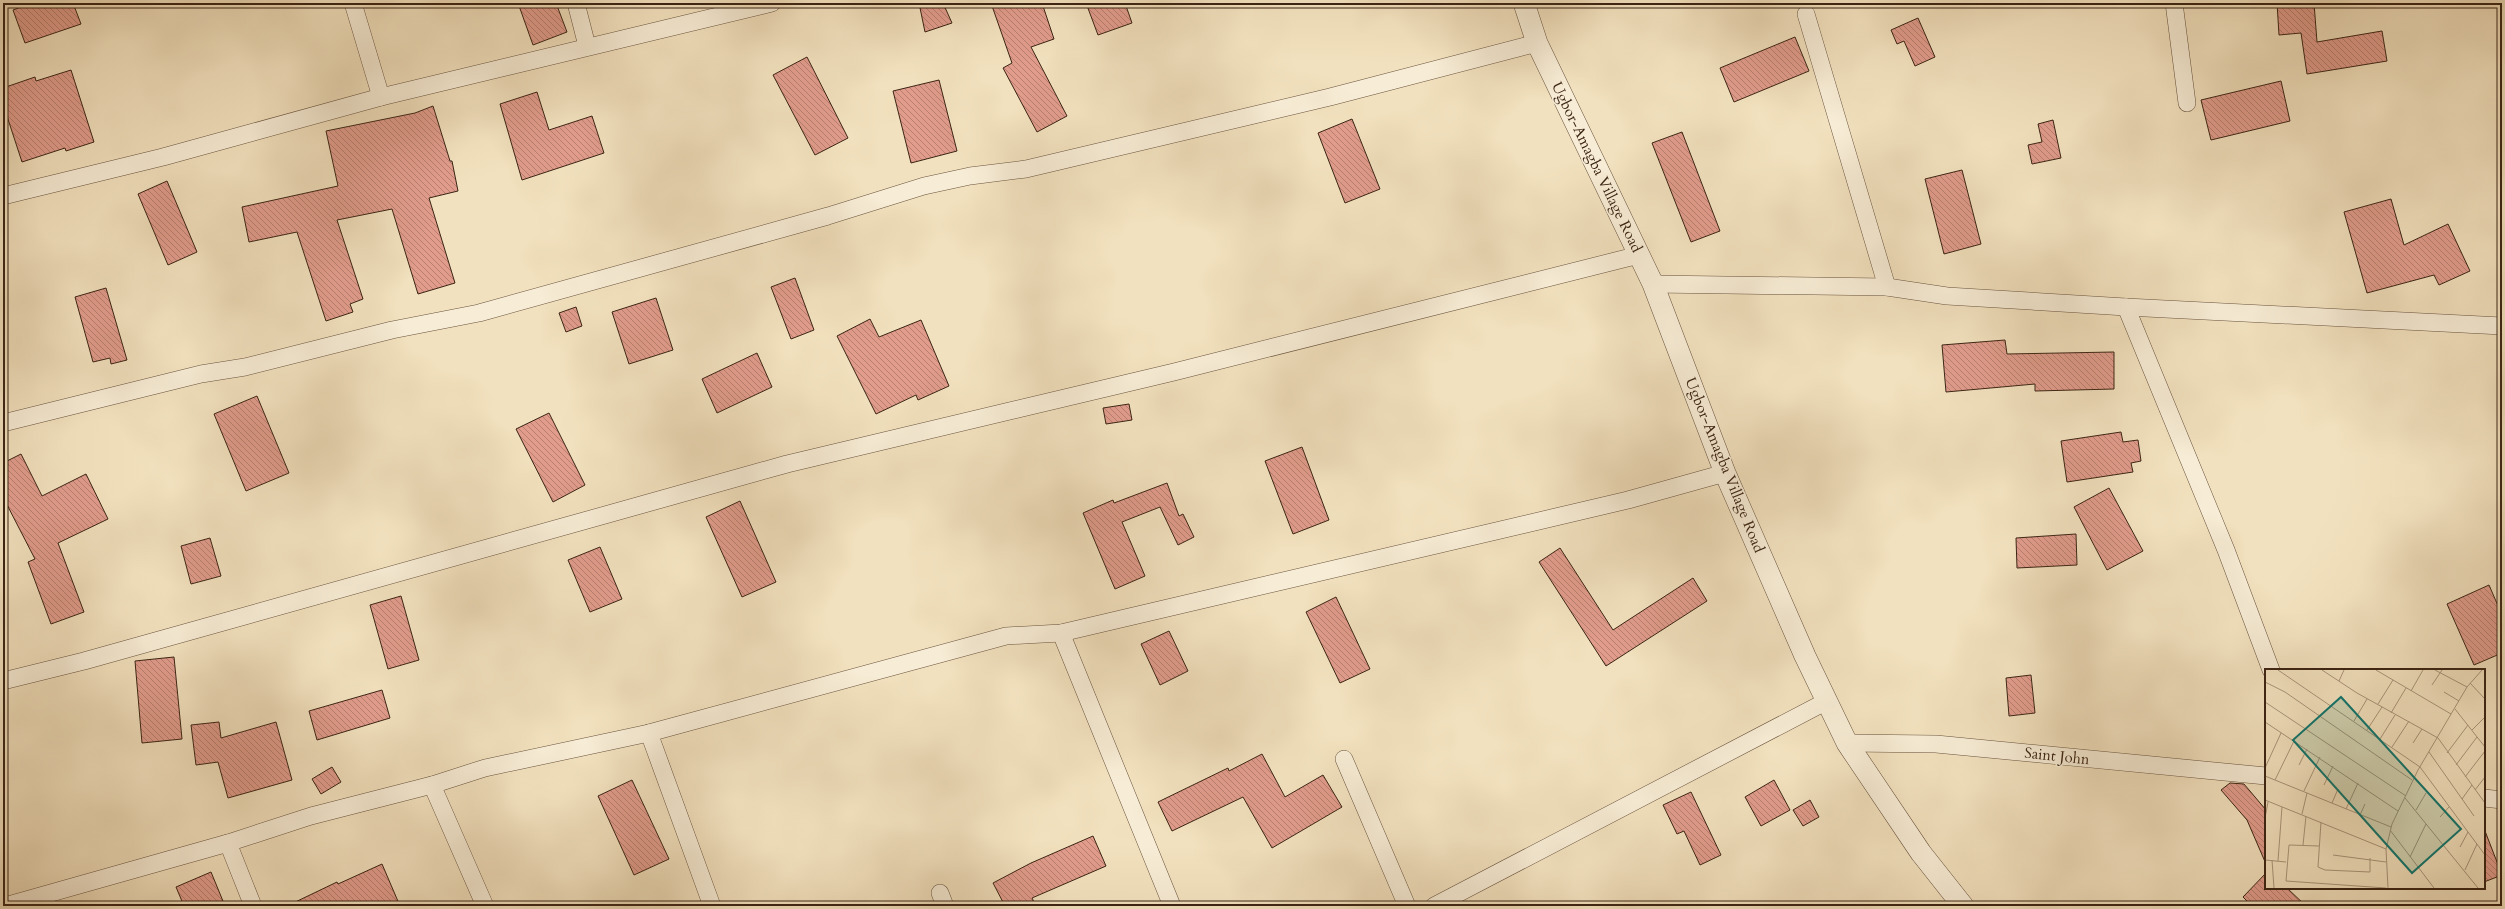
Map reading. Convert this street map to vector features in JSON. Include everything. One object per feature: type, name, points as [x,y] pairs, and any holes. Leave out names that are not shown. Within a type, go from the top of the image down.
[{"type":"street","points":[[352,3],[381,97]]},
{"type":"street","points":[[576,3],[587,46]]},
{"type":"street","points":[[3,196],[163,157],[381,97],[587,46],[772,3]]},
{"type":"street","name":"Ugbor-Amagba Village Road","points":[[1524,3],[1537,43],[1653,284],[1726,473],[1847,743],[1921,853],[1963,906]]},
{"type":"street","points":[[2174,3],[2187,103]]},
{"type":"street","points":[[1806,14],[1887,287]]},
{"type":"street","points":[[3,423],[201,374],[245,367],[392,330],[478,313],[828,216],[924,186],[970,176],[1026,169],[1330,97],[1537,43]]},
{"type":"street","points":[[3,681],[84,661],[787,464],[1174,372],[1639,255]]},
{"type":"street","points":[[1653,284],[1887,287],[1947,296],[2126,307],[2502,326]]},
{"type":"street","points":[[2126,307],[2226,550],[2271,669]]},
{"type":"street","points":[[5,906],[24,904],[228,843],[311,816],[432,785],[485,768],[649,733],[1006,636],[1060,633],[1612,503],[1726,473]]},
{"type":"street","points":[[1060,633],[1172,906]]},
{"type":"street","points":[[1434,906],[1827,701]]},
{"type":"street","points":[[649,733],[712,906]]},
{"type":"street","name":"Saint John","points":[[1847,743],[1936,744],[2265,776]]},
{"type":"street","points":[[1344,759],[1407,906]]},
{"type":"street","points":[[432,785],[485,906]]},
{"type":"street","points":[[2485,798],[2502,800]]},
{"type":"street","points":[[228,843],[252,906]]},
{"type":"building","points":[[32,3],[73,3],[81,24],[25,43],[13,10]]},
{"type":"building","points":[[518,3],[556,3],[567,32],[533,45]]},
{"type":"building","points":[[919,3],[943,3],[952,23],[925,32]]},
{"type":"building","points":[[991,3],[1042,3],[1054,39],[1031,47],[1067,116],[1037,132],[1003,68],[1012,63]]},
{"type":"building","points":[[1086,3],[1125,3],[1132,23],[1098,35]]},
{"type":"building","points":[[2277,3],[2314,3],[2317,42],[2382,31],[2387,61],[2307,74],[2301,33],[2279,35]]},
{"type":"building","points":[[1918,18],[1935,57],[1915,66],[1904,41],[1897,44],[1891,30]]},
{"type":"building","points":[[1795,37],[1809,71],[1734,102],[1720,68]]},
{"type":"building","points":[[807,57],[848,138],[815,155],[773,75]]},
{"type":"building","points":[[71,70],[94,142],[66,151],[65,148],[22,162],[3,104],[3,88],[35,77],[36,81]]},
{"type":"building","points":[[939,80],[957,151],[911,163],[893,91]]},
{"type":"building","points":[[2281,81],[2290,121],[2211,140],[2201,100]]},
{"type":"building","points":[[537,92],[549,130],[592,116],[604,153],[522,180],[500,104]]},
{"type":"building","points":[[433,106],[450,161],[452,161],[458,191],[429,198],[455,283],[418,294],[392,209],[337,220],[363,299],[350,304],[353,312],[326,321],[297,232],[249,242],[242,207],[338,186],[326,131],[415,113]]},
{"type":"building","points":[[1352,119],[1380,189],[1345,203],[1318,133]]},
{"type":"building","points":[[2053,120],[2061,158],[2032,164],[2028,145],[2042,142],[2038,124]]},
{"type":"building","points":[[1682,132],[1720,231],[1691,242],[1652,143]]},
{"type":"building","points":[[1962,170],[1981,244],[1944,254],[1925,179]]},
{"type":"building","points":[[167,181],[197,252],[168,265],[138,194]]},
{"type":"building","points":[[2391,199],[2404,245],[2448,224],[2470,271],[2439,285],[2434,275],[2367,293],[2344,212]]},
{"type":"building","points":[[795,278],[814,330],[791,339],[771,287]]},
{"type":"building","points":[[106,288],[127,360],[111,364],[110,358],[93,362],[75,297]]},
{"type":"building","points":[[656,298],[673,350],[629,364],[612,312]]},
{"type":"building","points":[[576,307],[582,326],[566,332],[559,313]]},
{"type":"building","points":[[870,319],[879,337],[921,320],[949,386],[918,400],[916,395],[876,414],[837,336]]},
{"type":"building","points":[[2005,340],[2007,354],[2114,352],[2114,389],[2035,391],[2035,384],[1946,392],[1942,345]]},
{"type":"building","points":[[757,353],[772,387],[717,413],[702,379]]},
{"type":"building","points":[[257,396],[289,473],[246,491],[214,414]]},
{"type":"building","points":[[1129,404],[1132,420],[1106,424],[1103,408]]},
{"type":"building","points":[[549,413],[585,485],[553,502],[516,429]]},
{"type":"building","points":[[2121,432],[2123,442],[2138,440],[2141,461],[2131,463],[2133,472],[2067,482],[2061,441]]},
{"type":"building","points":[[1302,447],[1329,520],[1293,534],[1265,461]]},
{"type":"building","points":[[21,454],[42,496],[86,474],[108,519],[58,543],[84,612],[51,624],[28,562],[35,559],[3,497],[3,463]]},
{"type":"building","points":[[1167,483],[1179,516],[1183,514],[1194,537],[1178,545],[1160,507],[1122,522],[1145,576],[1115,589],[1083,513],[1113,500],[1114,503]]},
{"type":"building","points":[[2109,488],[2143,551],[2107,570],[2074,507]]},
{"type":"building","points":[[740,501],[776,582],[742,597],[706,517]]},
{"type":"building","points":[[2076,534],[2077,565],[2017,568],[2016,538]]},
{"type":"building","points":[[210,538],[221,576],[191,584],[181,546]]},
{"type":"building","points":[[600,547],[622,599],[590,612],[568,560]]},
{"type":"building","points":[[1560,548],[1613,630],[1693,578],[1707,601],[1606,666],[1539,562]]},
{"type":"building","points":[[2489,585],[2502,615],[2502,653],[2474,665],[2447,604]]},
{"type":"building","points":[[401,596],[419,660],[388,669],[370,605]]},
{"type":"building","points":[[1336,597],[1370,669],[1340,683],[1306,612]]},
{"type":"building","points":[[1169,631],[1188,671],[1160,685],[1141,644]]},
{"type":"building","points":[[174,657],[182,739],[142,743],[135,661]]},
{"type":"building","points":[[2031,675],[2035,713],[2009,716],[2006,678]]},
{"type":"building","points":[[382,690],[390,718],[317,740],[309,711]]},
{"type":"building","points":[[219,722],[221,738],[276,722],[292,780],[228,798],[218,762],[196,765],[191,725]]},
{"type":"building","points":[[1262,754],[1285,797],[1323,775],[1342,807],[1272,848],[1243,797],[1172,831],[1158,802],[1228,768],[1229,771]]},
{"type":"building","points":[[332,767],[341,782],[321,794],[312,779]]},
{"type":"building","points":[[632,780],[669,859],[634,875],[598,796]]},
{"type":"building","points":[[1774,780],[1790,810],[1761,826],[1745,797]]},
{"type":"building","points":[[2230,783],[2244,784],[2265,809],[2265,862],[2247,820],[2221,790]]},
{"type":"building","points":[[1691,792],[1721,855],[1700,865],[1684,831],[1677,834],[1663,805]]},
{"type":"building","points":[[1810,800],[1819,817],[1803,826],[1793,810]]},
{"type":"building","points":[[2485,831],[2502,875],[2485,882]]},
{"type":"building","points":[[1093,836],[1106,866],[1032,898],[1036,906],[1005,906],[993,883],[1031,863]]},
{"type":"building","points":[[382,864],[400,906],[287,906],[337,882],[338,884]]},
{"type":"building","points":[[211,872],[225,906],[184,906],[176,887]]},
{"type":"building","points":[[2265,874],[2265,889],[2288,889],[2306,906],[2252,906],[2243,897]]}]
